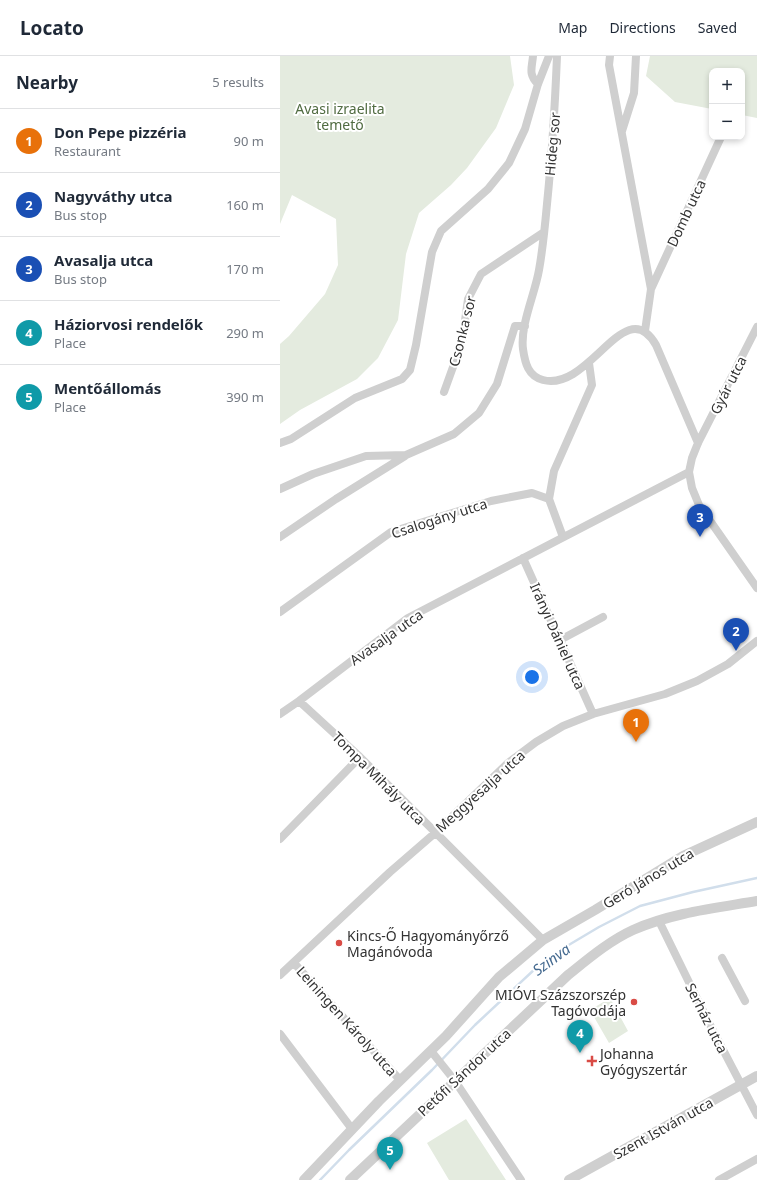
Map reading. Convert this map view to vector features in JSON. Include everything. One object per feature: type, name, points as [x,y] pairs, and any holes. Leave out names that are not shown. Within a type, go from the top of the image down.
[{"type":"street","points":[[533,56],[531,73],[533,79],[538,84]]},
{"type":"street","points":[[280,443],[291,439],[355,398],[402,379],[410,370],[416,345],[432,252],[441,231],[488,189],[509,163],[525,129],[538,84],[549,56]]},
{"type":"street","name":"Hideg sor","points":[[544,232],[554,136],[558,56]]},
{"type":"street","name":"Domb utca","points":[[610,56],[609,65],[651,289]]},
{"type":"street","points":[[621,132],[634,94],[636,56]]},
{"type":"street","name":"Domb utca","points":[[645,331],[651,289],[720,140]]},
{"type":"street","points":[[544,232],[539,270],[522,344],[525,362],[530,371],[537,378],[546,381],[558,381],[572,375],[589,363],[621,333],[629,329],[637,328],[645,331],[651,336],[656,345],[698,443]]},
{"type":"street","name":"Csonka sor","points":[[444,392],[462,342],[468,299],[480,274],[544,232]]},
{"type":"street","points":[[280,538],[336,499],[406,455],[454,434],[479,413],[497,384],[515,326],[525,326]]},
{"type":"street","name":"Gyár utca","points":[[689,472],[692,458],[698,443],[757,327]]},
{"type":"street","points":[[563,537],[549,499],[554,471],[592,385],[589,363]]},
{"type":"street","points":[[280,489],[313,474],[366,456],[406,455]]},
{"type":"street","points":[[689,472],[692,488],[700,505],[757,588]]},
{"type":"street","name":"Avasalja utca","points":[[280,714],[408,618],[689,472]]},
{"type":"street","name":"Csalogány utca","points":[[280,612],[391,532],[491,501],[532,493],[549,499]]},
{"type":"street","name":"Irányi Dániel utca","points":[[522,558],[593,714]]},
{"type":"street","points":[[560,640],[603,617]]},
{"type":"street","name":"Meggyesalja utca","points":[[280,975],[434,833],[508,762],[536,742],[563,726],[593,714],[665,694],[697,681],[728,664],[757,641]]},
{"type":"street","name":"Tompa Mihály utca","points":[[299,701],[360,757],[434,833],[543,940]]},
{"type":"street","points":[[280,839],[360,757]]},
{"type":"street","name":"Geró János utca","points":[[543,940],[683,856],[757,822]]},
{"type":"street","name":"Petőfi Sándor utca","points":[[350,1180],[568,975],[606,946],[632,931],[659,921],[757,901]]},
{"type":"street","name":"Serház utca","points":[[659,921],[757,1115]]},
{"type":"street","points":[[304,1180],[400,1080],[446,1036],[499,977],[543,940]]},
{"type":"street","points":[[722,958],[745,1001]]},
{"type":"street","name":"Leiningen Károly utca","points":[[294,963],[400,1080]]},
{"type":"street","points":[[280,1034],[352,1130]]},
{"type":"street","points":[[431,1051],[455,1081],[521,1180]]},
{"type":"street","name":"Szent István utca","points":[[568,1180],[757,1076]]},
{"type":"street","points":[[719,1180],[757,1158]]},
{"type":"green space","name":"Avasi izraelita temető","points":[[280,56],[510,56],[514,85],[496,128],[467,168],[451,185],[419,213],[406,254],[398,320],[378,358],[357,379],[300,410],[280,424],[280,344],[289,336],[325,294],[338,265],[336,219],[292,195],[280,224]]},
{"type":"green space","points":[[650,56],[757,56],[757,118],[745,116],[745,68],[709,68],[709,108],[675,102],[646,76]]},
{"type":"green space","points":[[610,998],[628,1031],[609,1043],[590,1010]]},
{"type":"green space","points":[[466,1119],[506,1180],[449,1180],[427,1143]]},
{"type":"waterway","name":"Szinva","points":[[320,1180],[432,1070],[475,1025],[536,968],[567,946],[599,927],[640,906],[693,892],[757,878]]},
{"type":"place","name":"Avasalja utca","points":[[700,537]]},
{"type":"place","name":"Nagyváthy utca","points":[[736,651]]},
{"type":"place","name":"Don Pepe pizzéria","points":[[636,742]]},
{"type":"place","name":"Kincs-Ő Hagyományőrző Magánóvoda","points":[[339,943]]},
{"type":"place","name":"MIÓVI Százszorszép Tagóvodája","points":[[634,1002]]},
{"type":"place","name":"Háziorvosi rendelők","points":[[580,1053]]},
{"type":"place","name":"Johanna Gyógyszertár","points":[[592,1061]]},
{"type":"place","name":"Mentőállomás","points":[[390,1170]]}]
